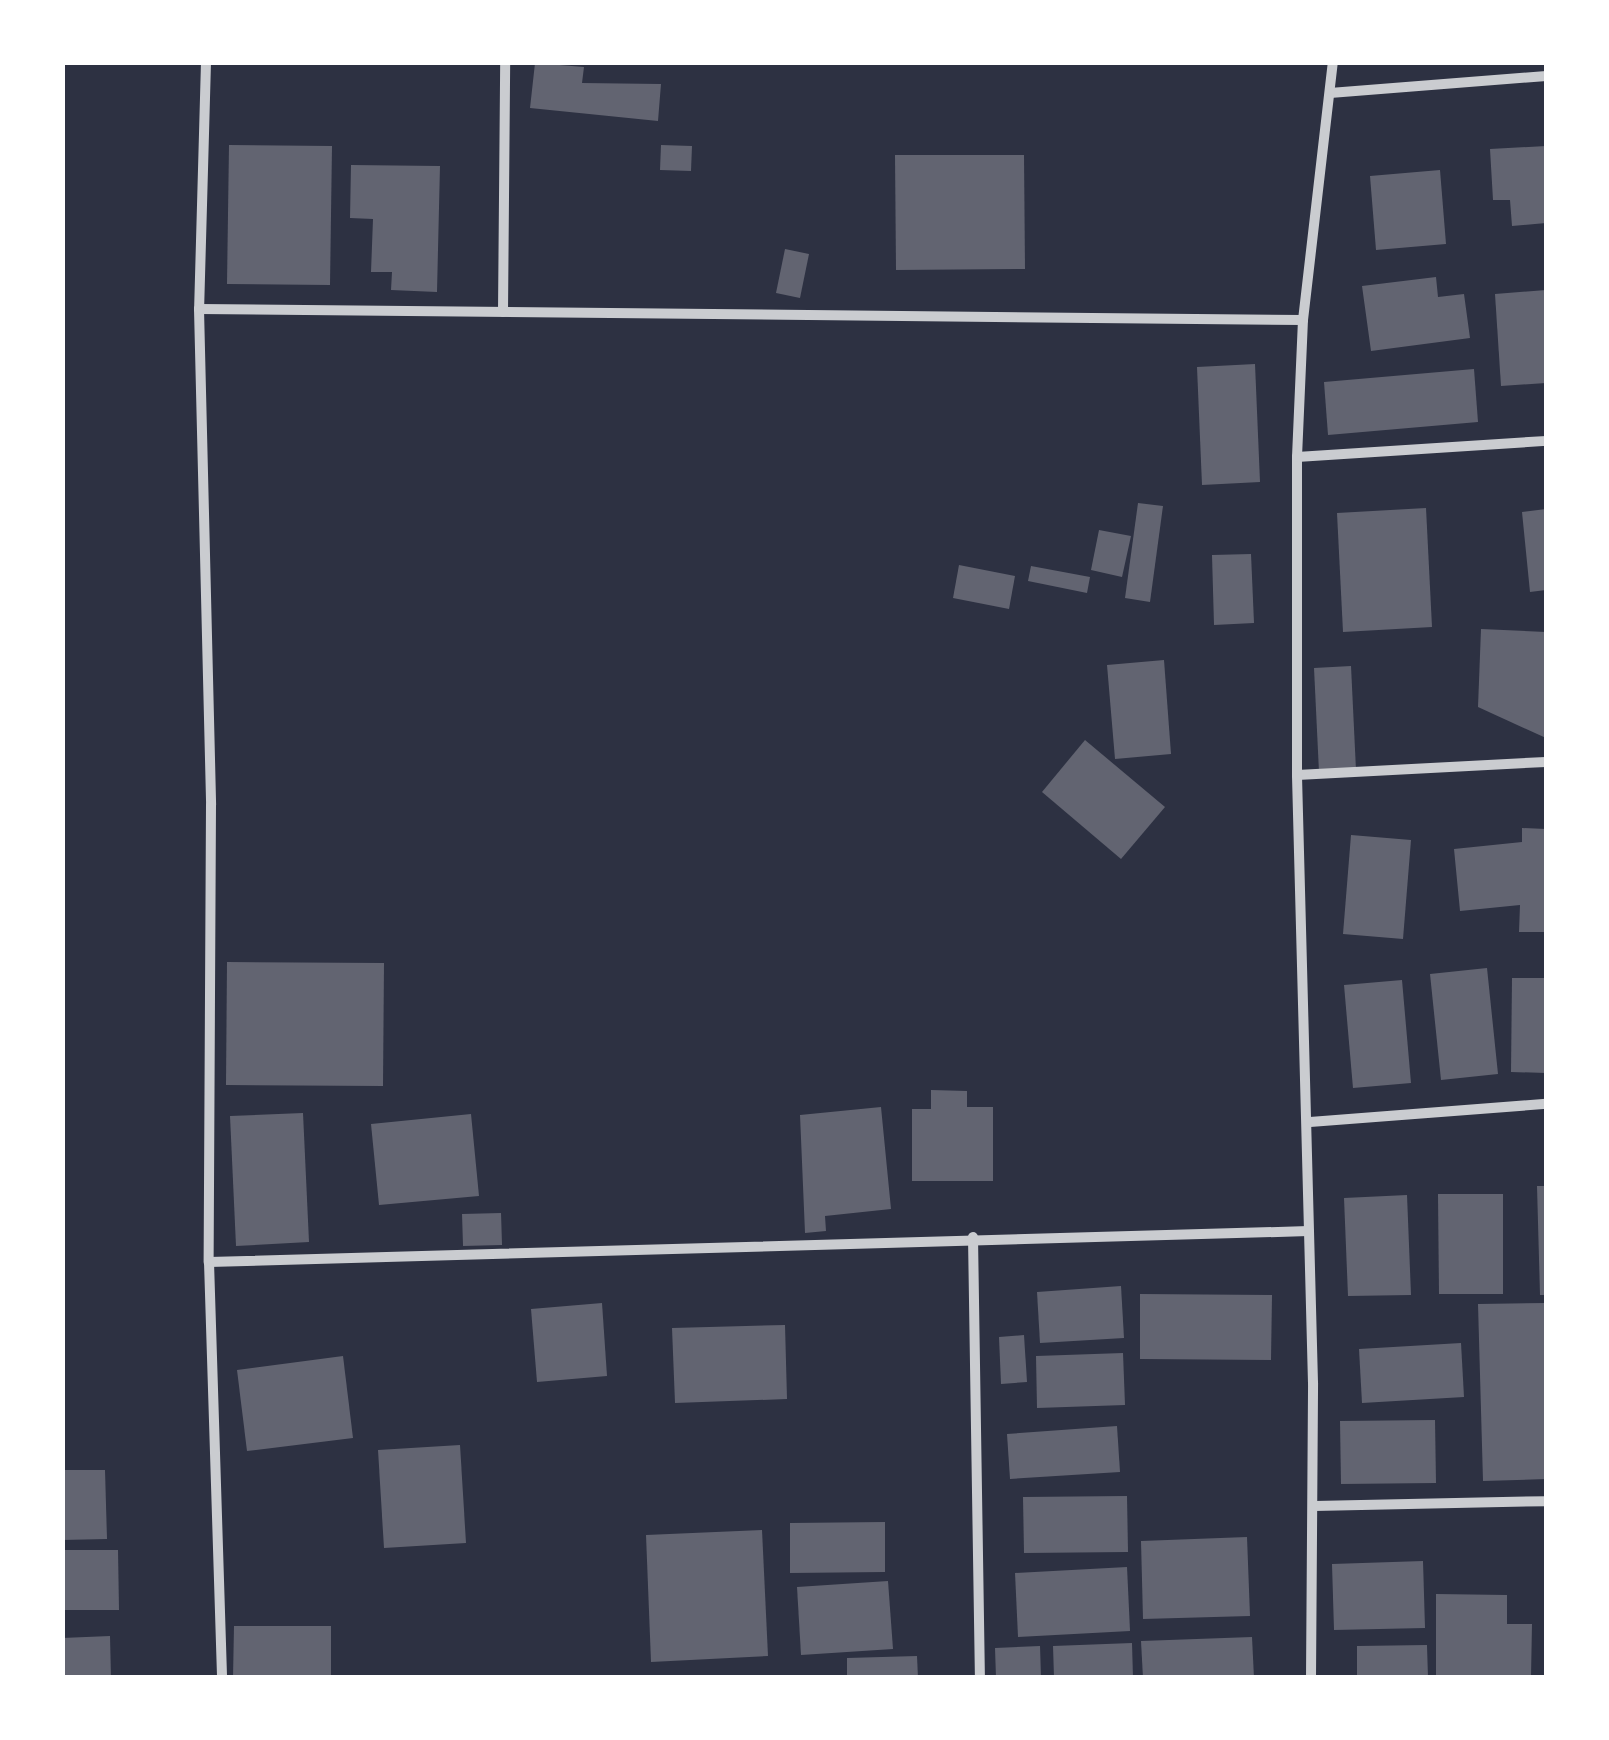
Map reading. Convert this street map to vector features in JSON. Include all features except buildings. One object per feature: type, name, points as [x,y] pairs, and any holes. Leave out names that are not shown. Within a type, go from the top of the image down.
[{"type":"street","points":[[206,62],[199,310],[211,805],[209,1262],[222,1678]]},
{"type":"street","points":[[502,312],[505,62]]},
{"type":"street","points":[[1311,1678],[1314,1506],[1310,1122],[1297,774],[1297,457],[1303,320],[1332,62]]},
{"type":"street","points":[[1330,93],[1546,76]]},
{"type":"street","points":[[199,310],[1303,320]]},
{"type":"street","points":[[1297,457],[1546,441]]},
{"type":"street","points":[[1297,774],[1546,762]]},
{"type":"street","points":[[1310,1122],[1546,1104]]},
{"type":"street","points":[[209,1262],[1309,1230]]},
{"type":"street","points":[[974,1237],[980,1678]]},
{"type":"street","points":[[1314,1506],[1546,1502]]}]
